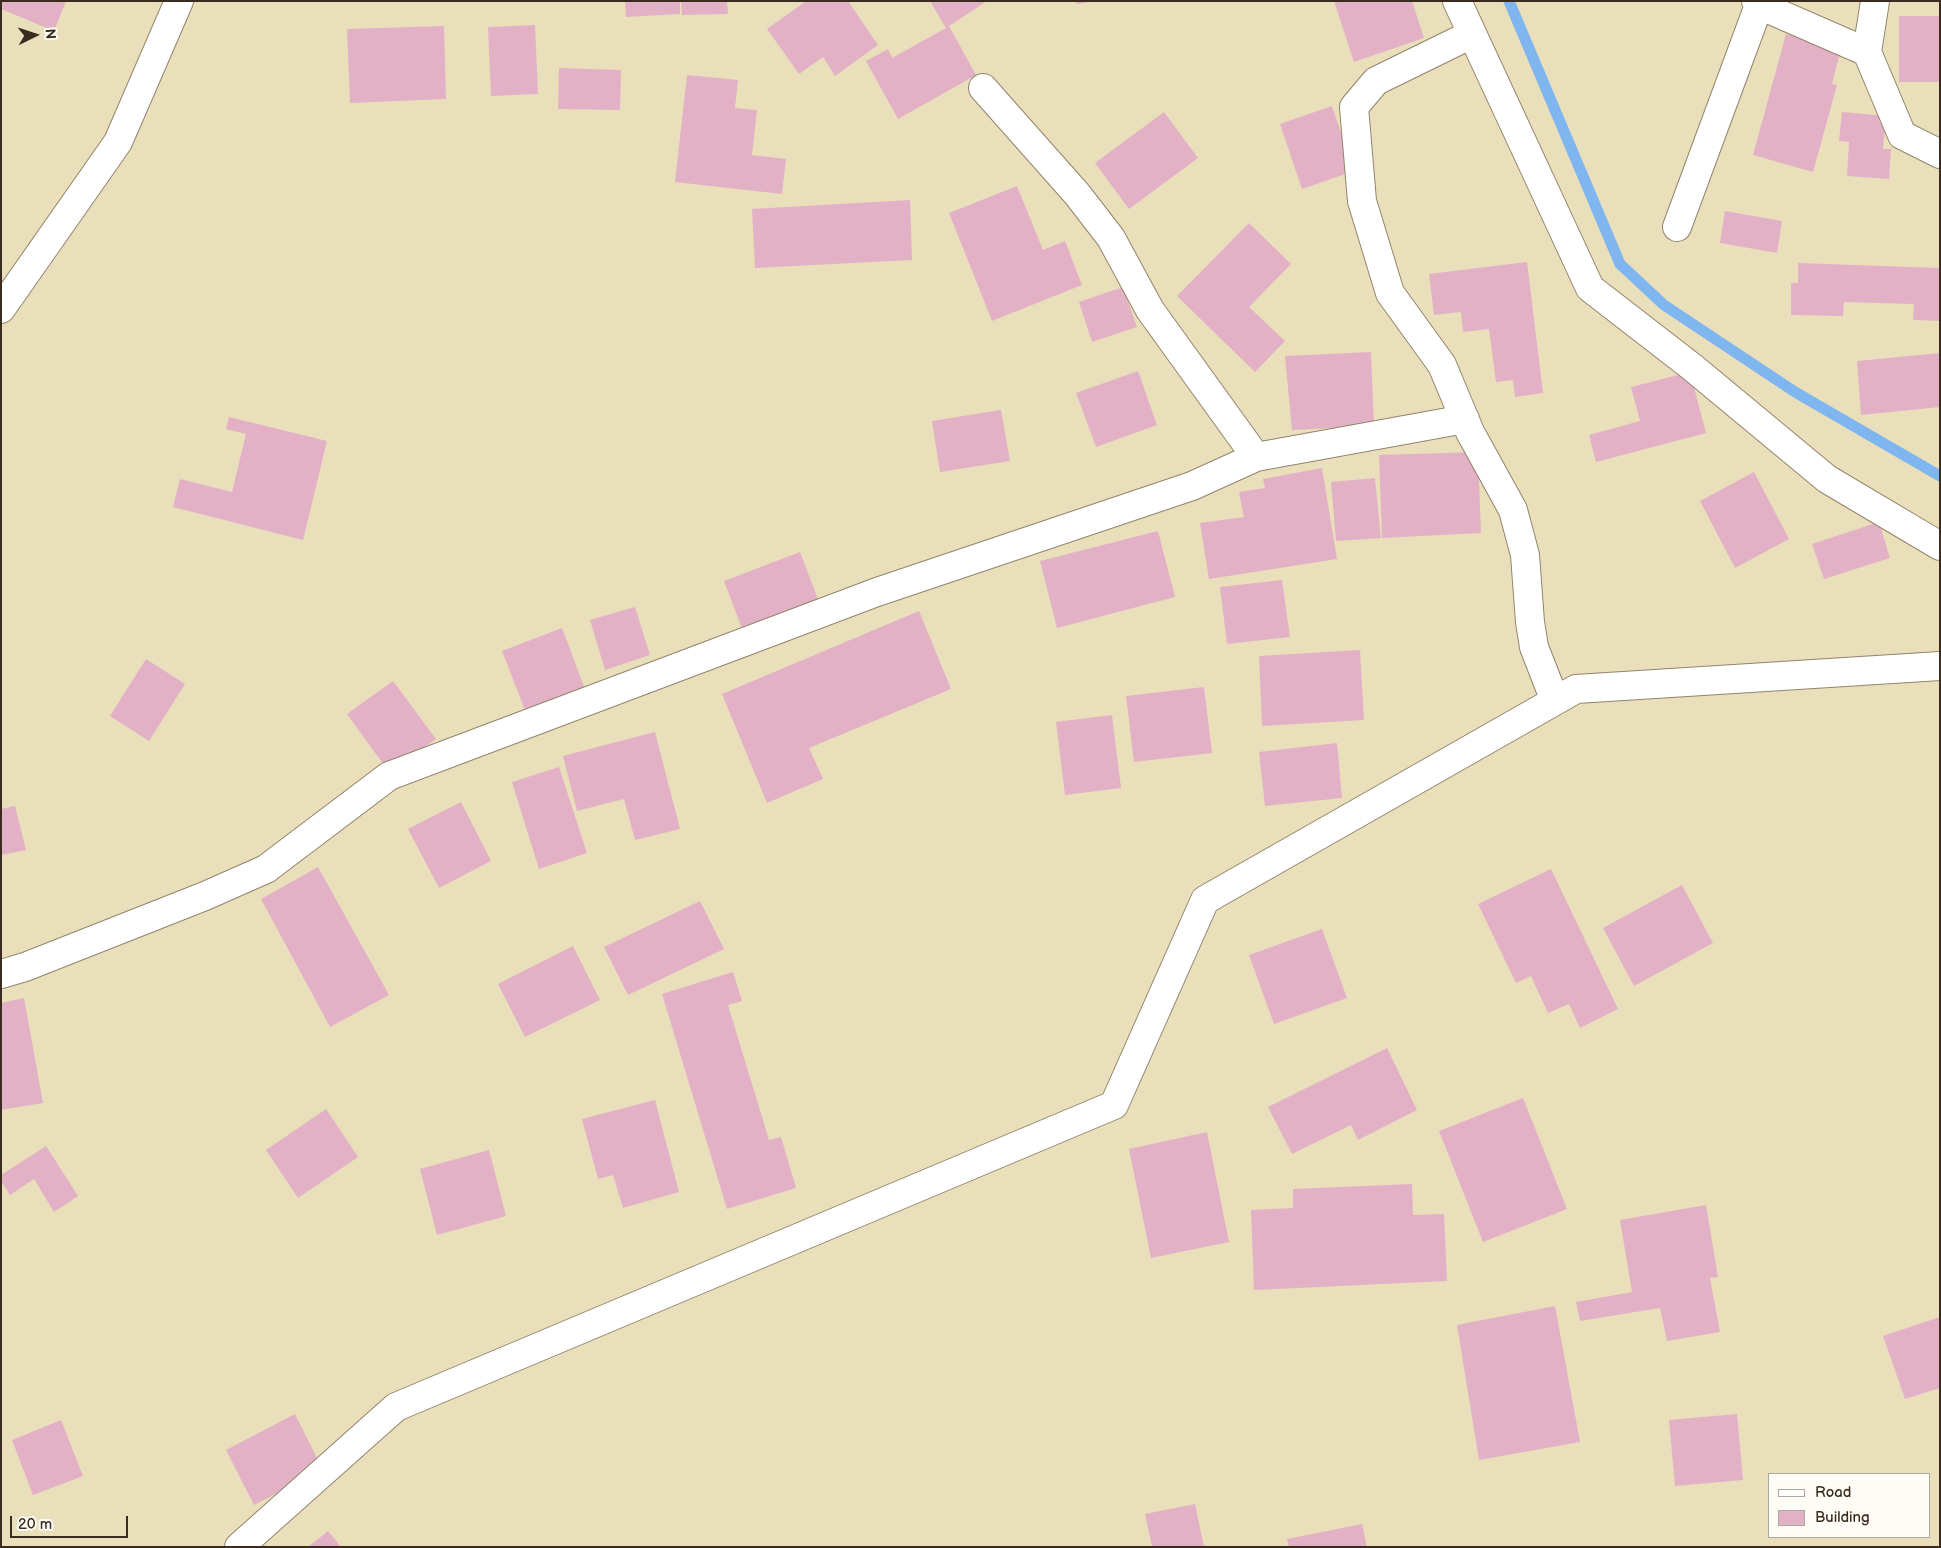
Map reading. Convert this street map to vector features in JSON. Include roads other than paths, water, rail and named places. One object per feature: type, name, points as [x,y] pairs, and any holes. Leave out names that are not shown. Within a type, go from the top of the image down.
[{"type":"street","points":[[1,309],[118,142],[179,1]]},
{"type":"street","points":[[1457,1],[1590,288],[1692,367],[1827,479],[1940,546]]},
{"type":"street","points":[[1875,1],[1867,52],[1902,135],[1940,154]]},
{"type":"street","points":[[1677,226],[1757,3],[1867,52]]},
{"type":"street","points":[[1472,34],[1376,80],[1354,107],[1362,201],[1390,293],[1442,365],[1465,419],[1513,510],[1525,555],[1530,622],[1534,647],[1556,701]]},
{"type":"street","points":[[982,88],[1077,194],[1111,238],[1150,310],[1256,457]]},
{"type":"street","points":[[1,974],[25,967],[205,896],[266,869],[389,776],[877,592],[1192,486],[1256,457],[1465,419]]},
{"type":"street","points":[[239,1547],[396,1407],[1114,1105],[1205,900],[1576,689],[1940,666]]},
{"type":"waterway","points":[[1509,1],[1620,264],[1664,305],[1795,392],[1940,476]]}]
